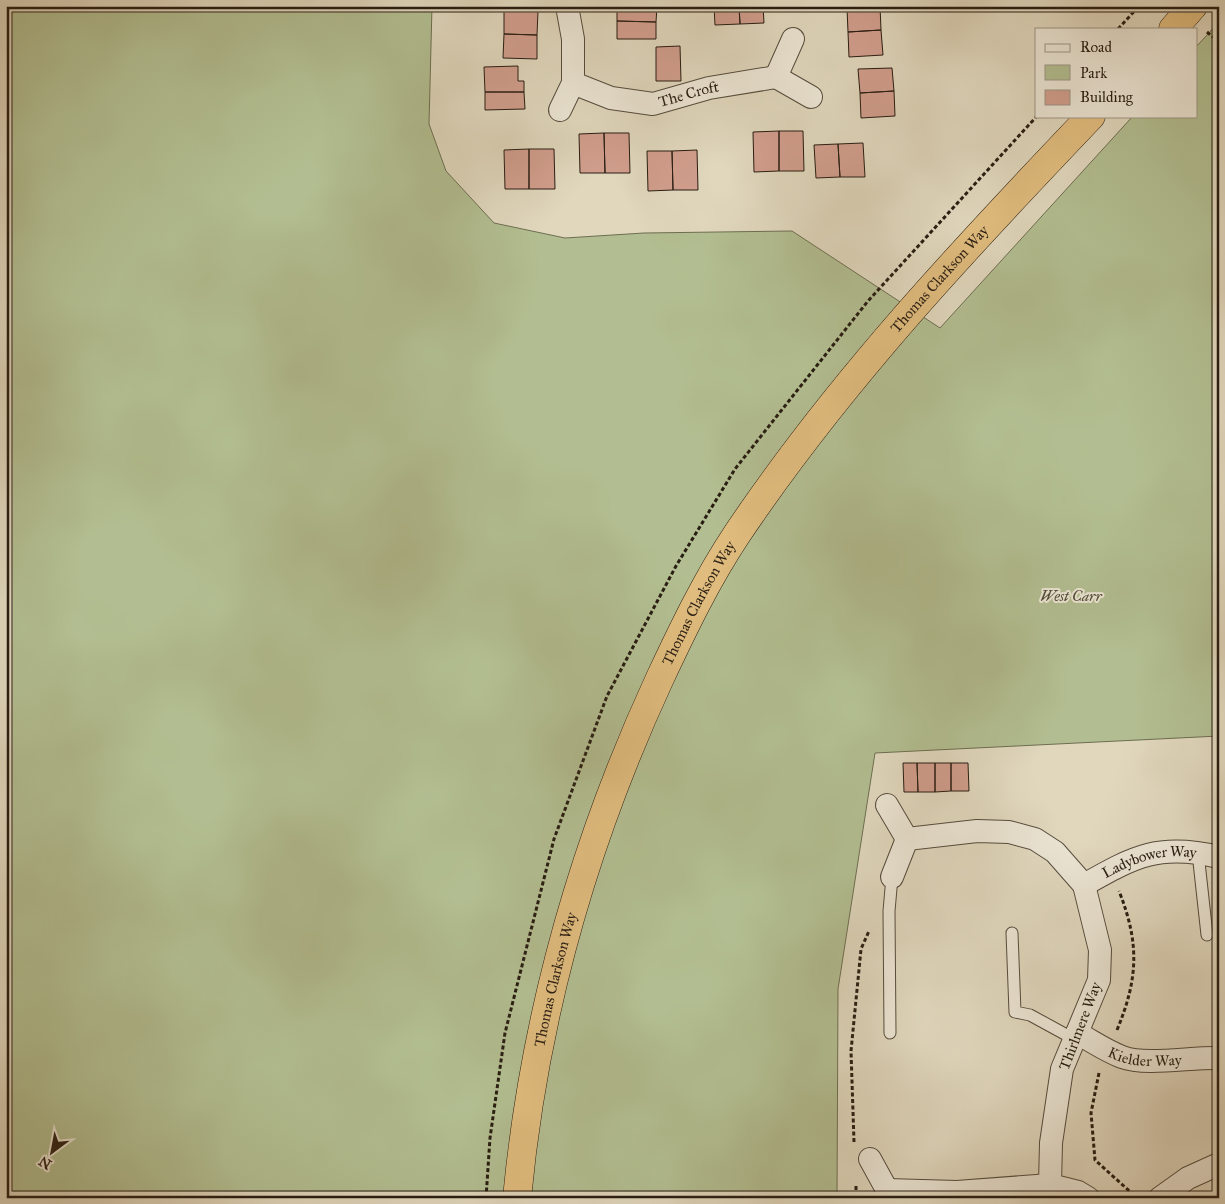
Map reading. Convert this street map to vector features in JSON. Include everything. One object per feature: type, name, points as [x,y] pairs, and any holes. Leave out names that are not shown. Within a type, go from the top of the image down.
[{"type":"highway","points":[[1174,28],[1193,6]]},
{"type":"highway","name":"Thomas Clarkson Way","points":[[517,1198],[521,1155],[531,1092],[556,967],[578,890],[605,806],[633,737],[685,625],[735,537],[786,464],[844,389],[920,299],[1089,118]]},
{"type":"street","points":[[560,110],[573,83],[573,39],[567,6]]},
{"type":"street","points":[[793,39],[776,77],[811,97]]},
{"type":"street","name":"The Croft","points":[[573,83],[611,98],[653,104],[709,88],[776,77]]},
{"type":"street","points":[[887,805],[907,839],[892,877]]},
{"type":"street","name":"Thirlmere Way","points":[[907,839],[977,831],[1009,832],[1026,836],[1035,839],[1054,852],[1084,885],[1100,950],[1099,980],[1062,1069],[1051,1143],[1050,1185]]},
{"type":"street","name":"Ladybower Way","points":[[1084,885],[1143,855],[1169,850],[1208,855]]},
{"type":"street","name":"Kielder Way","points":[[1076,1036],[1123,1057],[1141,1061],[1196,1057],[1219,1058]]},
{"type":"street","points":[[862,1154],[886,1194],[1014,1193],[1050,1185],[1078,1192],[1088,1198]]},
{"type":"street","points":[[1160,1198],[1188,1178],[1219,1164]]},
{"type":"lane","points":[[1207,935],[1208,855]]},
{"type":"lane","points":[[890,1033],[888,911],[892,877]]},
{"type":"lane","points":[[1012,933],[1015,1012],[1030,1016],[1076,1036]]},
{"type":"path","points":[[1119,28],[1139,6]]},
{"type":"path","points":[[862,1154],[851,1051],[861,949],[873,922]]},
{"type":"path","points":[[855,1178],[856,1198]]},
{"type":"green space","name":"West Carr","points":[[6,6],[432,6],[429,124],[446,171],[494,223],[565,238],[644,233],[792,231],[940,328],[1131,118],[1198,118],[1198,45],[1219,22],[1219,736],[875,753],[838,989],[837,1198],[6,1198]]},
{"type":"building","points":[[617,6],[657,6],[656,22],[617,21]]},
{"type":"building","points":[[714,6],[739,6],[740,24],[715,25]]},
{"type":"building","points":[[739,6],[763,6],[764,23],[740,24]]},
{"type":"building","points":[[880,6],[881,30],[848,32],[847,8]]},
{"type":"building","points":[[504,10],[538,11],[537,35],[504,34]]},
{"type":"building","points":[[617,21],[656,22],[656,39],[617,39]]},
{"type":"building","points":[[881,30],[883,55],[849,57],[848,32]]},
{"type":"building","points":[[504,34],[537,35],[537,59],[503,58]]},
{"type":"building","points":[[680,46],[681,81],[656,81],[656,47]]},
{"type":"building","points":[[518,66],[518,81],[524,81],[524,92],[485,92],[484,67]]},
{"type":"building","points":[[892,68],[894,91],[860,93],[858,69]]},
{"type":"building","points":[[894,91],[895,116],[861,118],[860,93]]},
{"type":"building","points":[[485,92],[524,92],[525,109],[485,110]]},
{"type":"building","points":[[779,131],[779,171],[754,172],[753,132]]},
{"type":"building","points":[[779,131],[803,131],[804,171],[779,171]]},
{"type":"building","points":[[604,133],[605,173],[580,173],[579,134]]},
{"type":"building","points":[[604,133],[629,133],[630,173],[605,173]]},
{"type":"building","points":[[863,143],[865,177],[840,177],[838,144]]},
{"type":"building","points":[[838,144],[840,177],[816,178],[814,145]]},
{"type":"building","points":[[529,149],[554,149],[555,189],[529,189]]},
{"type":"building","points":[[529,149],[529,189],[505,189],[504,150]]},
{"type":"building","points":[[697,150],[698,190],[673,190],[672,151]]},
{"type":"building","points":[[647,151],[672,151],[673,190],[648,191]]},
{"type":"building","points":[[903,763],[917,763],[918,792],[904,792]]},
{"type":"building","points":[[917,763],[935,763],[935,792],[918,792]]},
{"type":"building","points":[[935,763],[951,763],[951,791],[935,792]]},
{"type":"building","points":[[951,763],[968,763],[969,791],[951,791]]}]
